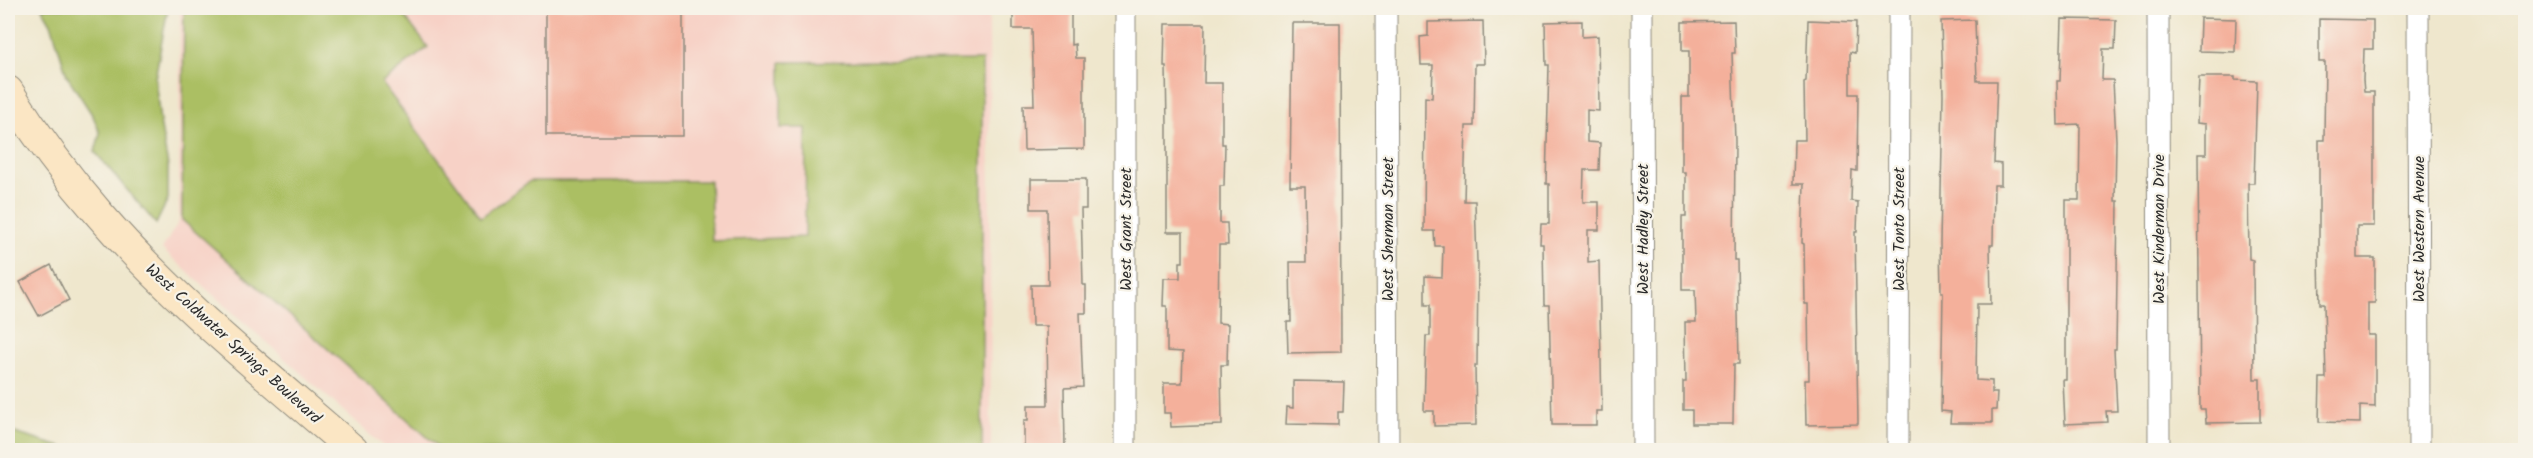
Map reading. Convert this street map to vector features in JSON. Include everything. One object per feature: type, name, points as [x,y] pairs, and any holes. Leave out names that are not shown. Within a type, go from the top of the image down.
[{"type":"street","name":"West Grant Street","points":[[1125,8],[1125,450]]},
{"type":"street","name":"West Sherman Street","points":[[1386,8],[1388,450]]},
{"type":"street","name":"West Hadley Street","points":[[1642,8],[1642,450]]},
{"type":"street","name":"West Tonto Street","points":[[1898,450],[1899,8]]},
{"type":"street","name":"West Kinderman Drive","points":[[2158,8],[2159,450]]},
{"type":"street","name":"West Western Avenue","points":[[2418,8],[2419,450]]},
{"type":"street","name":"West Coldwater Springs Boulevard","points":[[8,91],[27,121],[100,216],[187,304],[353,450]]},
{"type":"shaded area","points":[[180,8],[989,8],[991,450],[387,450],[162,249],[179,221]]},
{"type":"green space","points":[[42,8],[168,8],[155,78],[168,166],[168,199],[156,224],[95,152],[100,133],[93,116],[67,76],[51,23]]},
{"type":"green space","points":[[184,8],[398,8],[428,47],[382,83],[481,217],[530,181],[710,181],[712,241],[805,237],[806,128],[781,128],[781,62],[982,60],[982,450],[442,450],[182,220]]},
{"type":"green space","points":[[8,431],[71,450],[8,450]]},
{"type":"building","points":[[546,8],[683,8],[683,136],[546,136]]},
{"type":"building","points":[[1013,8],[1071,8],[1071,45],[1075,44],[1076,58],[1084,58],[1084,149],[1024,150],[1023,105],[1034,105],[1032,29],[1013,29]]},
{"type":"building","points":[[2200,18],[2236,19],[2235,52],[2199,51]]},
{"type":"building","points":[[2062,19],[2116,20],[2115,49],[2103,49],[2102,80],[2113,80],[2116,140],[2115,201],[2118,201],[2116,349],[2114,349],[2117,411],[2106,411],[2107,422],[2065,424],[2063,380],[2066,380],[2066,200],[2079,200],[2080,124],[2058,125],[2057,81],[2060,81]]},
{"type":"building","points":[[2319,19],[2373,20],[2373,49],[2364,49],[2363,80],[2364,92],[2374,92],[2374,226],[2357,226],[2357,258],[2375,258],[2375,303],[2368,303],[2368,335],[2375,335],[2375,407],[2360,406],[2360,423],[2319,422],[2320,378],[2326,378],[2324,304],[2320,304],[2319,259],[2319,140],[2324,140],[2325,62],[2319,62]]},
{"type":"building","points":[[1808,20],[1856,22],[1855,53],[1850,52],[1850,94],[1858,94],[1857,171],[1852,170],[1851,201],[1858,202],[1857,232],[1855,232],[1858,424],[1806,425],[1805,380],[1809,380],[1808,304],[1805,304],[1804,244],[1802,243],[1804,184],[1793,184],[1794,140],[1805,140],[1804,82],[1806,81]]},
{"type":"building","points":[[1975,20],[1977,81],[1997,81],[1994,163],[2001,164],[2001,185],[1994,185],[1993,245],[1990,245],[1991,304],[1977,304],[1976,380],[1992,381],[1992,393],[1997,393],[1996,410],[1992,410],[1992,423],[1950,423],[1951,412],[1941,411],[1943,292],[1941,292],[1940,243],[1943,95],[1941,21]]},
{"type":"building","points":[[1483,21],[1484,64],[1475,64],[1474,126],[1466,126],[1464,201],[1475,201],[1478,262],[1476,425],[1434,426],[1434,411],[1424,411],[1426,336],[1430,336],[1430,305],[1425,305],[1425,276],[1442,277],[1443,246],[1435,246],[1434,231],[1424,231],[1425,97],[1432,98],[1433,65],[1421,65],[1420,37],[1428,36],[1428,22]]},
{"type":"building","points":[[1582,21],[1582,37],[1598,36],[1599,111],[1587,110],[1587,142],[1600,143],[1599,170],[1584,170],[1583,202],[1599,202],[1599,230],[1588,230],[1588,262],[1599,261],[1602,411],[1596,411],[1596,425],[1552,425],[1549,305],[1544,305],[1543,244],[1540,244],[1541,224],[1549,224],[1549,184],[1546,184],[1549,65],[1546,65],[1545,22]]},
{"type":"building","points":[[1734,21],[1735,53],[1732,53],[1735,141],[1734,260],[1737,260],[1739,364],[1734,364],[1733,424],[1692,424],[1692,410],[1683,410],[1683,381],[1686,381],[1685,322],[1696,322],[1695,290],[1682,290],[1682,217],[1686,217],[1686,172],[1682,172],[1682,97],[1689,97],[1689,51],[1682,51],[1682,22]]},
{"type":"building","points":[[1292,23],[1340,23],[1341,352],[1288,353],[1287,322],[1291,322],[1290,262],[1306,262],[1305,186],[1290,186]]},
{"type":"building","points":[[1165,24],[1205,24],[1204,83],[1222,83],[1222,144],[1225,144],[1224,186],[1220,186],[1220,223],[1227,223],[1228,245],[1219,245],[1218,323],[1228,324],[1227,365],[1221,365],[1222,425],[1171,427],[1170,413],[1164,413],[1164,383],[1182,383],[1183,352],[1167,351],[1167,306],[1163,306],[1164,278],[1180,278],[1180,262],[1183,262],[1183,232],[1167,232]]},
{"type":"building","points":[[2199,77],[2235,77],[2235,80],[2257,81],[2254,183],[2248,183],[2249,259],[2253,260],[2254,379],[2260,379],[2260,422],[2206,423],[2205,409],[2200,409],[2198,154],[2206,154],[2206,124],[2197,123]]},
{"type":"building","points":[[1031,179],[1086,179],[1086,209],[1081,209],[1083,285],[1086,285],[1086,313],[1080,313],[1083,387],[1064,388],[1065,448],[1024,449],[1024,420],[1028,420],[1028,405],[1048,405],[1047,326],[1032,326],[1031,285],[1048,285],[1047,209],[1031,209]]},
{"type":"building","points":[[51,265],[69,300],[39,316],[20,282]]},
{"type":"building","points":[[1293,381],[1344,382],[1343,412],[1338,412],[1338,425],[1286,424],[1287,407],[1293,408]]}]
